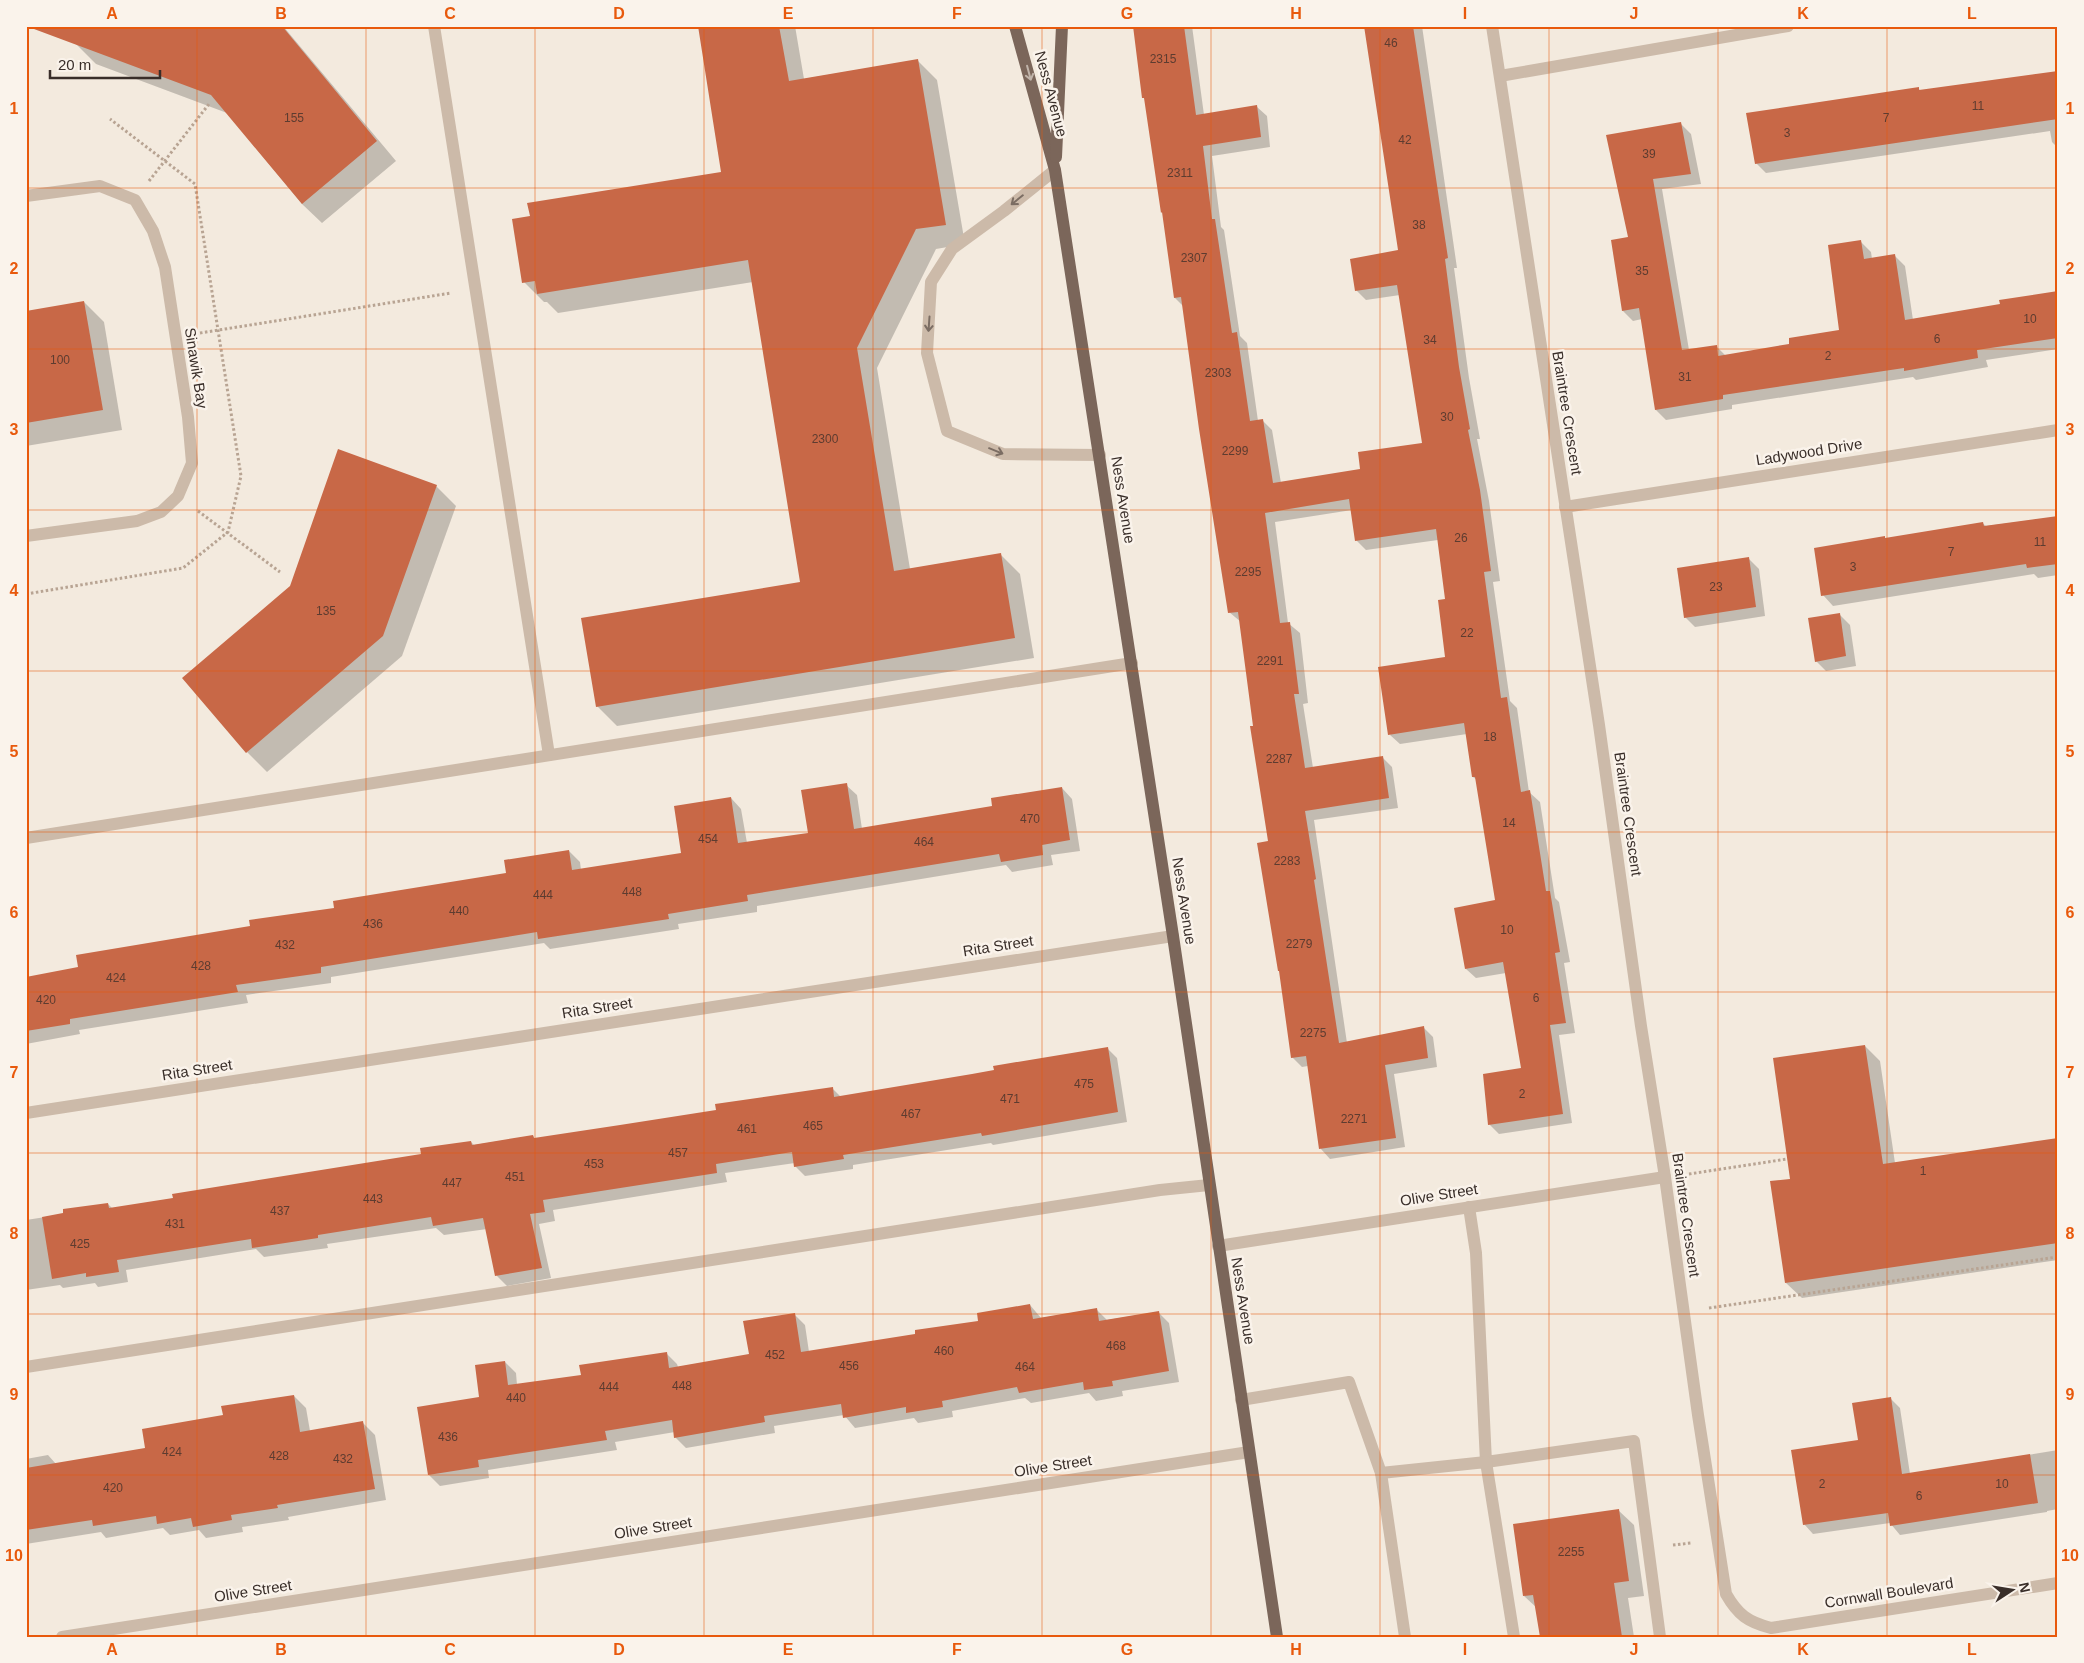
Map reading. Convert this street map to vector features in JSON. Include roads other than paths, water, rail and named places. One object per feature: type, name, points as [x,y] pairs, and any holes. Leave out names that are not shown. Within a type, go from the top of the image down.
[{"type":"main road","name":"Ness Avenue","points":[[1016,26],[1055,170],[1132,663],[1277,1637]]},
{"type":"main road","name":"Ness Avenue","points":[[1055,170],[1062,26]]},
{"type":"street","points":[[434,26],[549,755]]},
{"type":"street","name":"Braintree Crescent","points":[[1492,26],[1665,1177],[1723,1581],[1726,1594],[1732,1605]]},
{"type":"street","points":[[1500,76],[1788,26]]},
{"type":"street","points":[[1055,170],[952,249],[931,282],[927,353],[947,431],[1003,454],[1100,456]]},
{"type":"street","name":"Sinawik Bay","points":[[26,196],[100,186],[135,200],[153,232],[165,267],[188,417],[192,463],[178,496],[161,512],[137,521],[26,536]]},
{"type":"street","name":"Ladywood Drive","points":[[1565,507],[2058,430]]},
{"type":"street","points":[[26,838],[1132,663]]},
{"type":"street","name":"Rita Street","points":[[26,1113],[1173,936]]},
{"type":"street","name":"Olive Street","points":[[1218,1246],[1665,1177]]},
{"type":"street","points":[[26,1367],[1160,1190],[1209,1185]]},
{"type":"street","points":[[1469,1207],[1476,1252],[1486,1462],[1514,1637]]},
{"type":"street","points":[[1241,1400],[1349,1382],[1381,1473],[1405,1637]]},
{"type":"street","points":[[1381,1473],[1486,1462],[1634,1441],[1660,1637]]},
{"type":"street","name":"Olive Street","points":[[62,1637],[1249,1452]]},
{"type":"street","name":"Cornwall Boulevard","points":[[1732,1605],[1741,1615],[1755,1624],[1771,1628],[2058,1583]]}]
